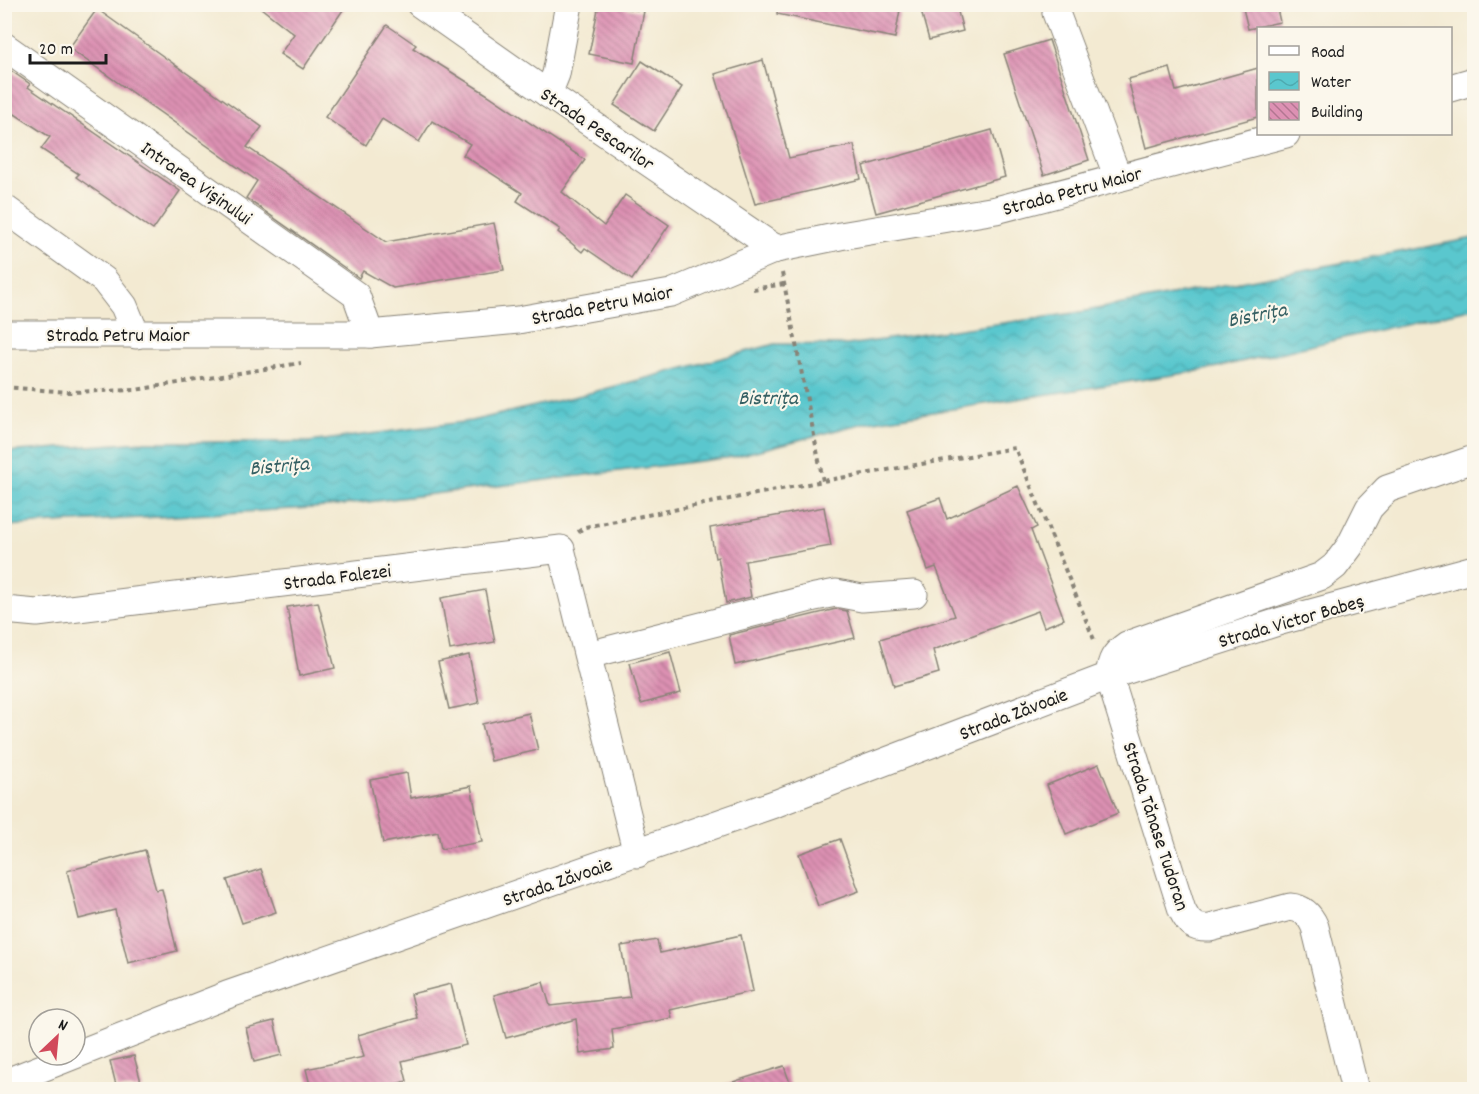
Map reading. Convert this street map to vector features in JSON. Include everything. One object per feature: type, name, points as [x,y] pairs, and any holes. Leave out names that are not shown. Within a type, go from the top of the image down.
[{"type":"street","name":"Strada Pescarilor","points":[[420,4],[776,249]]},
{"type":"street","points":[[548,94],[556,74],[569,4]]},
{"type":"street","points":[[1056,13],[1118,178]]},
{"type":"street","name":"Intrarea Vișinului","points":[[4,46],[356,295],[370,334]]},
{"type":"street","points":[[1452,87],[1474,81]]},
{"type":"street","name":"Strada Petru Maior","points":[[4,334],[370,334],[518,320],[671,293],[776,249],[996,210],[1282,135]]},
{"type":"street","points":[[4,208],[104,280],[124,306],[136,335]]},
{"type":"street","points":[[1109,676],[1111,660],[1116,652],[1127,645],[1322,576],[1350,546],[1369,508],[1387,489],[1474,459]]},
{"type":"street","points":[[561,549],[637,854]]},
{"type":"street","name":"Strada Falezei","points":[[4,610],[37,613],[561,549]]},
{"type":"street","name":"Strada Victor Babeș","points":[[1109,676],[1281,621],[1474,569]]},
{"type":"street","points":[[588,655],[815,597],[836,594],[862,598],[914,594]]},
{"type":"street","name":"Strada Zăvoaie","points":[[4,1083],[227,995],[637,854],[1109,676]]},
{"type":"street","name":"Strada Tănase Tudoran","points":[[1109,676],[1186,919],[1191,926],[1199,929],[1290,907],[1299,908],[1305,912],[1315,927],[1355,1089]]},
{"type":"path","points":[[786,289],[823,481]]},
{"type":"path","points":[[561,549],[585,527],[823,481],[1015,448],[1109,676]]},
{"type":"water","name":"Bistrița","points":[[1474,238],[1474,308],[1205,370],[868,422],[733,457],[327,507],[5,526],[5,452],[144,442],[309,442],[471,421],[582,395],[775,344],[847,345],[1075,313]]},
{"type":"building","points":[[256,4],[347,4],[303,69],[280,54],[294,34]]},
{"type":"building","points":[[599,4],[644,11],[634,63],[589,54]]},
{"type":"building","points":[[778,4],[901,4],[895,38],[777,14]]},
{"type":"building","points":[[945,4],[956,4],[963,31],[929,40],[921,11]]},
{"type":"building","points":[[1242,4],[1276,4],[1280,22],[1248,29]]},
{"type":"building","points":[[97,9],[262,127],[247,147],[386,242],[494,223],[504,270],[393,288],[363,271],[359,278],[246,198],[257,181],[69,48]]},
{"type":"building","points":[[387,25],[416,45],[413,48],[585,160],[562,192],[604,226],[625,195],[669,225],[632,280],[585,248],[582,252],[558,232],[560,229],[517,201],[522,193],[463,155],[470,144],[432,121],[419,142],[382,119],[366,145],[325,117]]},
{"type":"building","points":[[1049,40],[1089,160],[1044,175],[1004,54]]},
{"type":"building","points":[[763,60],[789,158],[854,145],[861,179],[755,204],[715,74]]},
{"type":"building","points":[[642,61],[682,87],[654,131],[614,105]]},
{"type":"building","points":[[4,66],[30,84],[28,87],[180,191],[153,230],[76,177],[79,174],[41,149],[50,137],[4,107]]},
{"type":"building","points":[[1170,68],[1176,91],[1257,68],[1257,117],[1146,148],[1128,79]]},
{"type":"building","points":[[992,130],[1005,177],[876,213],[863,166]]},
{"type":"building","points":[[1018,486],[1037,527],[1031,530],[1064,619],[1044,627],[1038,611],[933,650],[939,673],[894,686],[880,639],[955,616],[936,567],[928,570],[907,510],[940,498],[947,519]]},
{"type":"building","points":[[824,507],[831,546],[745,561],[751,597],[726,603],[710,528]]},
{"type":"building","points":[[485,590],[495,642],[450,650],[441,598]]},
{"type":"building","points":[[318,602],[335,668],[299,676],[287,607]]},
{"type":"building","points":[[836,609],[847,611],[855,638],[735,665],[729,635]]},
{"type":"building","points":[[670,652],[681,693],[641,704],[630,663]]},
{"type":"building","points":[[469,655],[479,703],[449,709],[438,662]]},
{"type":"building","points":[[529,713],[538,750],[491,761],[482,724]]},
{"type":"building","points":[[1099,764],[1118,813],[1066,834],[1047,785]]},
{"type":"building","points":[[407,773],[411,798],[471,786],[482,842],[441,849],[438,832],[383,843],[370,780]]},
{"type":"building","points":[[840,839],[859,891],[818,906],[799,854]]},
{"type":"building","points":[[145,850],[156,890],[162,889],[177,951],[128,963],[115,910],[79,919],[67,871]]},
{"type":"building","points":[[261,869],[276,912],[242,923],[227,880]]},
{"type":"building","points":[[741,935],[753,991],[670,1010],[672,1018],[612,1029],[614,1049],[580,1054],[576,1019],[506,1038],[494,995],[543,982],[550,1006],[630,997],[621,946],[657,940],[660,953]]},
{"type":"building","points":[[451,984],[466,1045],[402,1061],[407,1081],[376,1089],[311,1089],[306,1069],[364,1057],[358,1035],[417,1018],[411,994]]},
{"type":"building","points":[[274,1021],[282,1055],[254,1062],[246,1028]]},
{"type":"building","points":[[134,1056],[143,1089],[117,1089],[110,1061]]},
{"type":"building","points":[[784,1066],[792,1089],[723,1089],[723,1085]]}]
